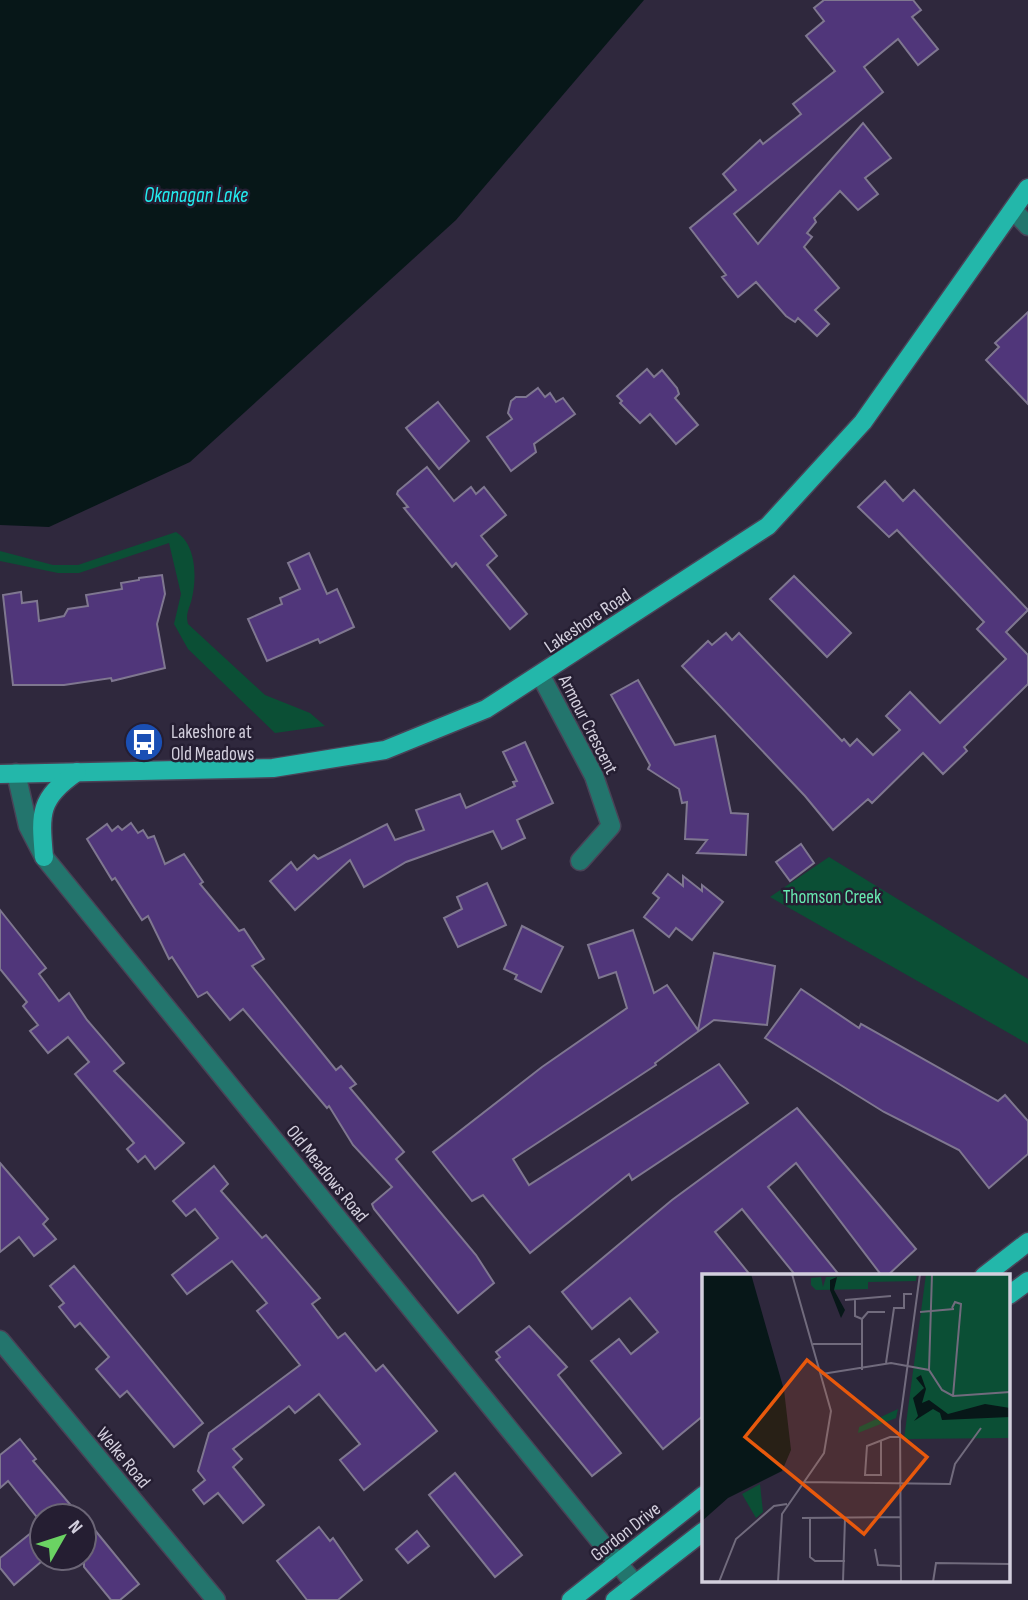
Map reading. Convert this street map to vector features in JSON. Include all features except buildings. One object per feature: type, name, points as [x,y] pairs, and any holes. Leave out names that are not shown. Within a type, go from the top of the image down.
[{"type":"main road","name":"Lakeshore Road","points":[[8,773],[273,768],[385,750],[486,709],[541,676],[768,526],[863,422],[1028,188]]},
{"type":"main road","points":[[44,857],[41,822],[45,802],[57,787],[77,772]]},
{"type":"main road","points":[[987,1274],[1028,1242]]},
{"type":"main road","points":[[1010,1294],[1028,1281]]},
{"type":"main road","name":"Gordon Drive","points":[[571,1600],[702,1497]]},
{"type":"main road","points":[[615,1600],[702,1533]]},
{"type":"street","points":[[1013,211],[1028,226]]},
{"type":"street","name":"Armour Crescent","points":[[541,676],[594,776],[611,826],[580,861]]},
{"type":"street","name":"Old Meadows Road","points":[[8,773],[44,857],[635,1584]]},
{"type":"street","name":"Welke Road","points":[[1,1343],[216,1600]]},
{"type":"green space","points":[[176,532],[188,544],[193,561],[194,580],[187,614],[188,624],[265,695],[310,713],[325,726],[275,733],[188,649],[174,624],[181,594],[169,543],[79,573],[58,573],[0,561],[0,551],[53,565],[78,565]]},
{"type":"green space","name":"Thomson Creek","points":[[829,857],[1028,979],[1028,1044],[770,897]]},
{"type":"water","name":"Okanagan Lake","points":[[0,0],[644,0],[456,220],[190,462],[49,527],[0,525]]},
{"type":"place","name":"Lakeshore at Old Meadows","points":[[144,742]]}]
